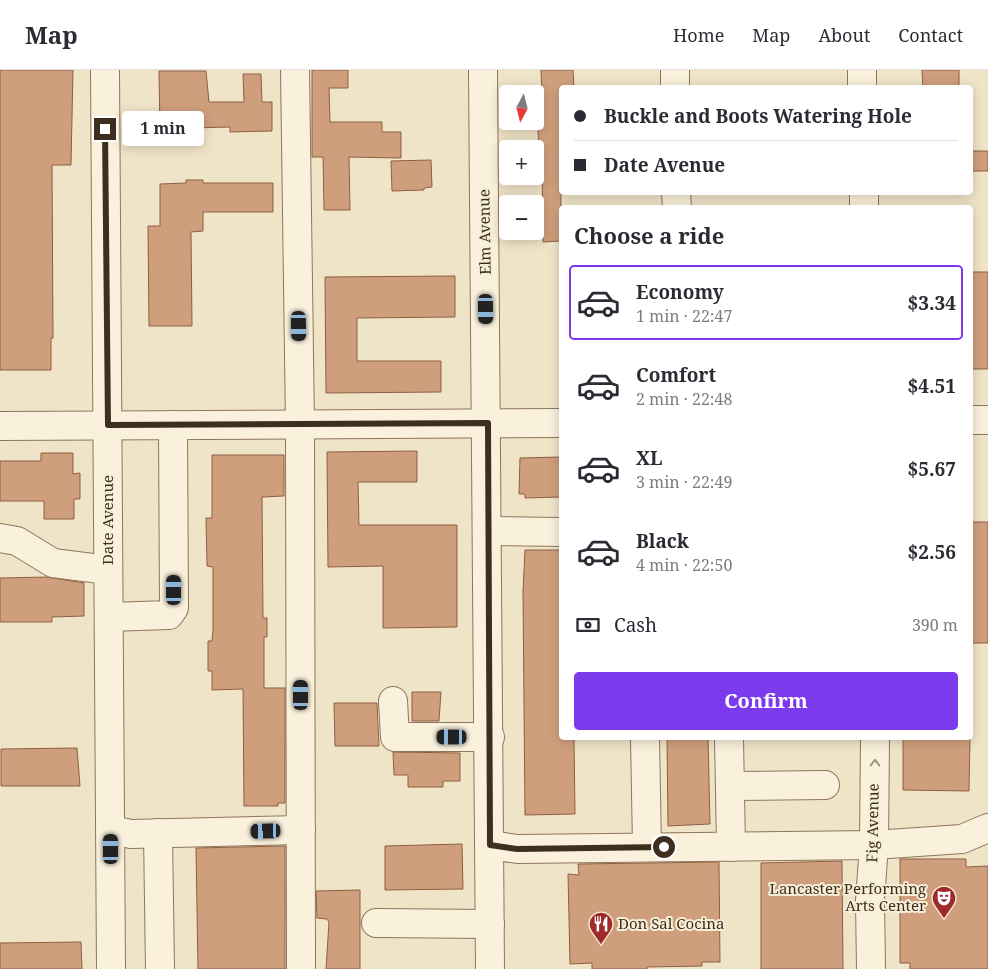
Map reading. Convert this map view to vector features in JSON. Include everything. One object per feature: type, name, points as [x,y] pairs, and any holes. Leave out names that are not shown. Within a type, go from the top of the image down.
[{"type":"street","name":"Date Avenue","points":[[105,70],[111,969]]},
{"type":"street","points":[[295,70],[300,424],[301,969]]},
{"type":"street","name":"Elm Avenue","points":[[483,70],[489,531],[490,969]]},
{"type":"street","points":[[675,70],[675,85]]},
{"type":"street","points":[[862,70],[862,85]]},
{"type":"street","points":[[973,420],[988,420]]},
{"type":"street","points":[[0,426],[559,423]]},
{"type":"street","points":[[109,617],[169,614],[174,608],[173,425]]},
{"type":"street","points":[[489,531],[559,532]]},
{"type":"street","points":[[0,538],[18,541],[53,563],[108,570]]},
{"type":"street","points":[[393,701],[395,737],[490,737]]},
{"type":"street","points":[[645,740],[647,847]]},
{"type":"street","points":[[729,740],[731,847]]},
{"type":"street","name":"Fig Avenue","points":[[871,969],[870,900],[874,845],[875,740]]},
{"type":"street","points":[[730,786],[825,785]]},
{"type":"street","points":[[490,845],[517,849],[874,845],[962,839],[988,828]]},
{"type":"street","points":[[111,830],[131,834],[158,834],[301,830]]},
{"type":"street","points":[[158,834],[160,969]]},
{"type":"street","points":[[376,924],[490,924]]},
{"type":"building","points":[[0,70],[73,70],[71,165],[52,165],[53,338],[51,338],[51,370],[0,370]]},
{"type":"building","points":[[312,70],[348,70],[348,88],[329,88],[330,122],[382,122],[382,132],[401,132],[401,158],[349,157],[350,210],[324,210],[323,157],[312,157]]},
{"type":"building","points":[[541,70],[573,70],[574,85],[559,85],[559,195],[561,195],[561,205],[559,205],[559,241],[543,242],[544,140],[538,140],[538,131],[544,130],[544,85],[542,85]]},
{"type":"building","points":[[922,70],[959,70],[959,85],[923,85]]},
{"type":"building","points":[[159,71],[206,71],[209,102],[244,102],[243,74],[261,74],[262,102],[272,102],[272,131],[230,132],[230,127],[192,128],[192,132],[160,133]]},
{"type":"building","points":[[973,151],[988,151],[988,171],[973,171]]},
{"type":"building","points":[[431,160],[432,187],[424,188],[424,190],[392,191],[391,161]]},
{"type":"building","points":[[186,180],[203,180],[203,183],[273,183],[273,212],[203,212],[203,231],[191,232],[192,326],[149,326],[148,226],[160,226],[160,184],[186,183]]},
{"type":"building","points":[[973,272],[988,272],[988,369],[973,369]]},
{"type":"building","points":[[455,276],[455,317],[357,318],[357,361],[441,361],[441,392],[326,393],[325,277]]},
{"type":"building","points":[[417,451],[417,482],[358,482],[359,525],[457,525],[457,627],[383,628],[383,566],[328,567],[327,452]]},
{"type":"building","points":[[41,453],[73,453],[73,474],[80,473],[80,499],[74,499],[74,519],[44,519],[44,501],[0,501],[0,461],[41,461]]},
{"type":"building","points":[[212,455],[284,455],[284,496],[262,497],[263,618],[267,618],[267,637],[264,637],[264,688],[285,688],[285,803],[278,803],[278,806],[244,806],[243,689],[212,690],[212,671],[208,671],[208,641],[212,641],[213,629],[213,567],[207,566],[206,518],[212,518]]},
{"type":"building","points":[[559,457],[559,497],[525,498],[525,494],[519,494],[520,458]]},
{"type":"building","points":[[973,522],[988,522],[988,643],[973,643]]},
{"type":"building","points":[[525,550],[559,550],[559,740],[574,740],[575,814],[525,815],[523,591]]},
{"type":"building","points":[[47,577],[84,583],[84,616],[52,617],[52,622],[0,622],[0,578]]},
{"type":"building","points":[[412,692],[441,692],[439,721],[412,721]]},
{"type":"building","points":[[334,703],[377,703],[379,746],[335,746]]},
{"type":"building","points":[[667,740],[708,740],[710,824],[668,826]]},
{"type":"building","points":[[903,740],[970,740],[969,791],[903,790]]},
{"type":"building","points":[[77,748],[80,786],[1,786],[1,749]]},
{"type":"building","points":[[393,752],[460,753],[460,781],[443,781],[443,787],[408,787],[408,775],[394,775]]},
{"type":"building","points":[[462,844],[463,889],[385,890],[385,846]]},
{"type":"building","points":[[285,846],[285,969],[198,969],[196,848]]},
{"type":"building","name":"Lancaster Performing Arts Center","points":[[900,859],[966,859],[966,867],[988,866],[988,969],[910,969],[910,963],[900,963]]},
{"type":"building","points":[[842,861],[843,969],[761,969],[761,863]]},
{"type":"building","points":[[719,862],[720,962],[702,962],[702,966],[647,967],[647,969],[592,969],[592,963],[570,964],[568,874],[579,875],[578,864]]},
{"type":"building","points":[[360,890],[360,969],[326,969],[329,922],[327,919],[317,918],[316,891]]},
{"type":"building","points":[[81,942],[82,969],[0,969],[0,943]]},
{"type":"place","name":"Lancaster Performing Arts Center","points":[[944,919]]},
{"type":"place","name":"Don Sal Cocina","points":[[601,945]]},
{"type":"route","points":[[105,129],[108,425],[488,423],[490,845],[517,849],[664,847]]}]
